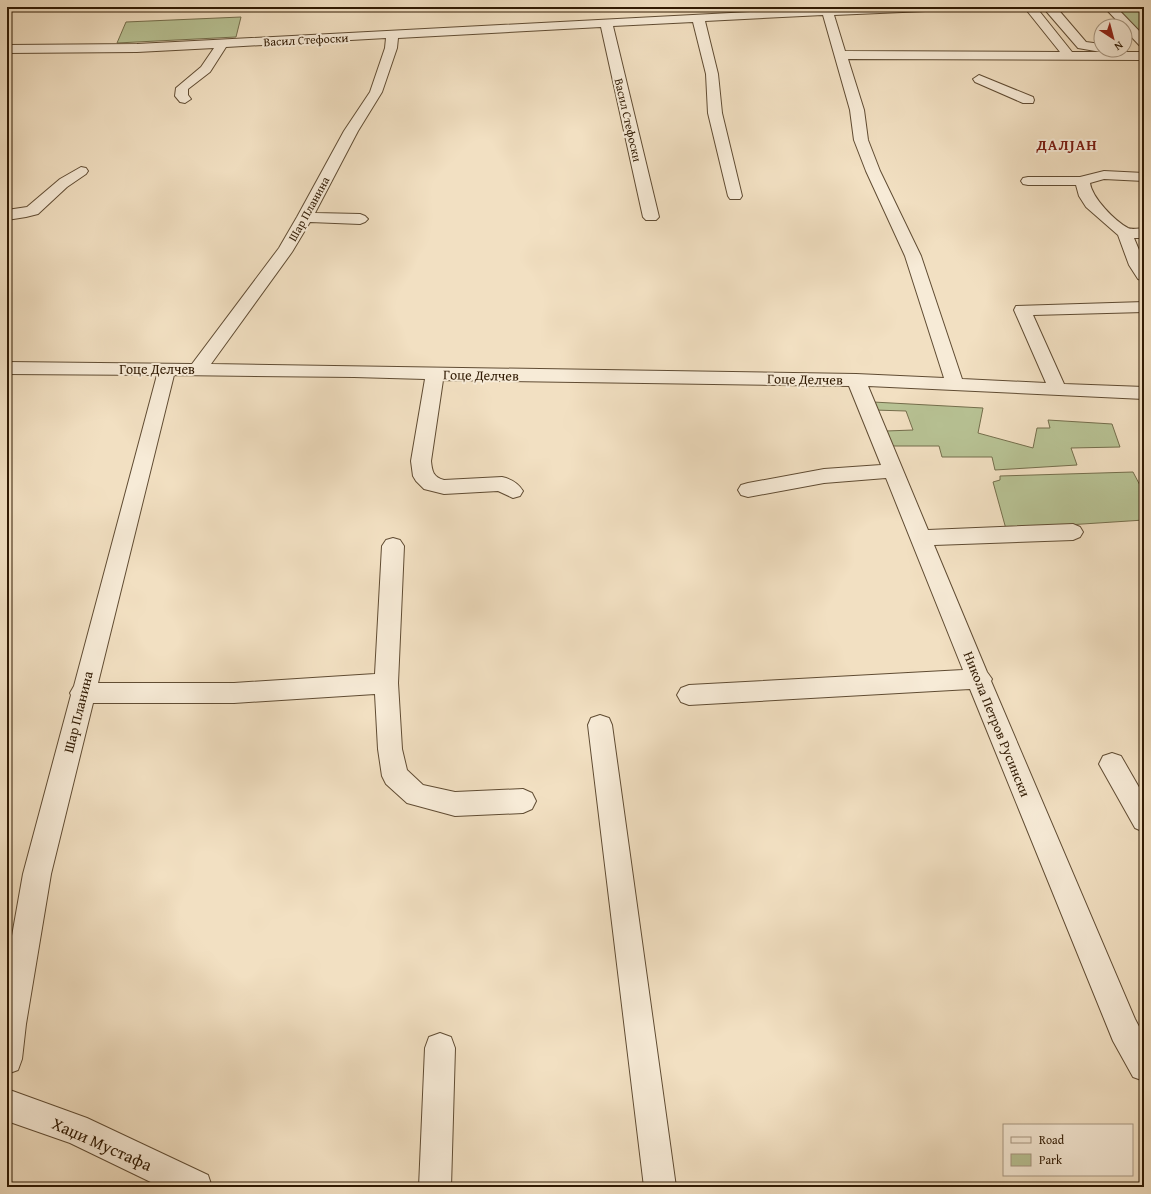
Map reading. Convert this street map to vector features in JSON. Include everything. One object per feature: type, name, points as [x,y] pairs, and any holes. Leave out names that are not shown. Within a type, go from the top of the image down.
[{"type":"street","name":"Васил Стефоски","points":[[7,49],[137,48],[698,18],[818,10],[948,7]]},
{"type":"street","points":[[1030,7],[1069,56]]},
{"type":"street","points":[[1050,7],[1050,9],[1082,45],[1093,47]]},
{"type":"street","points":[[1110,7],[1144,43]]},
{"type":"street","points":[[818,10],[841,55],[857,110],[862,140],[873,171],[913,256],[955,385]]},
{"type":"street","points":[[698,18],[712,74],[715,113],[735,196]]},
{"type":"street","name":"Васил Стефоски","points":[[606,23],[651,217]]},
{"type":"street","name":"Шар Планина","points":[[198,369],[286,249],[305,217],[350,131],[376,92],[391,48],[392,35]]},
{"type":"street","points":[[185,99],[181,96],[182,88],[206,69],[222,44]]},
{"type":"street","points":[[1133,48],[1144,48]]},
{"type":"street","points":[[841,55],[1144,56]]},
{"type":"street","points":[[966,56],[991,99]]},
{"type":"street","points":[[979,79],[1028,100]]},
{"type":"street","points":[[7,215],[30,212],[40,206],[59,186],[81,171]]},
{"type":"street","points":[[1028,181],[1083,181],[1089,177],[1115,175],[1144,177]]},
{"type":"street","points":[[1083,181],[1082,188],[1087,198],[1125,233],[1137,265],[1144,276]]},
{"type":"street","points":[[305,217],[360,219]]},
{"type":"street","points":[[1125,233],[1144,233]]},
{"type":"street","points":[[1058,390],[1022,310],[1144,307]]},
{"type":"street","name":"Гоце Делчев","points":[[7,368],[354,371],[435,374],[856,380],[1144,393]]},
{"type":"street","name":"Шар Планина","points":[[7,1059],[11,1024],[37,874],[82,693],[167,369]]},
{"type":"street","points":[[435,374],[421,461],[423,476],[431,484],[444,487],[502,484],[513,491]]},
{"type":"street","name":"Никола Петров Русински","points":[[856,380],[980,679],[1043,838],[1124,1030],[1144,1066]]},
{"type":"street","points":[[748,490],[824,476],[894,471]]},
{"type":"street","points":[[921,538],[1073,532]]},
{"type":"street","points":[[393,546],[386,684],[390,748],[395,776],[416,795],[455,804],[523,801]]},
{"type":"street","points":[[689,695],[980,679]]},
{"type":"street","points":[[82,693],[234,694],[386,684]]},
{"type":"street","points":[[600,725],[660,1187]]},
{"type":"street","points":[[1112,764],[1144,820]]},
{"type":"street","points":[[435,1187],[440,1048]]},
{"type":"street","name":"Хаџи Мустафа","points":[[7,1105],[76,1129],[193,1186]]},
{"type":"green space","points":[[1115,7],[1144,7],[1144,39],[1133,27],[1133,18],[1125,18]]},
{"type":"green space","points":[[241,17],[236,37],[117,43],[126,22]]},
{"type":"green space","points":[[873,402],[983,408],[978,433],[1033,448],[1037,428],[1050,428],[1048,420],[1112,424],[1120,447],[1071,448],[1077,465],[995,470],[992,457],[942,457],[939,446],[891,446],[886,431],[913,430],[906,411],[874,410]]},
{"type":"green space","points":[[1133,472],[1144,493],[1144,520],[1006,529],[993,482],[1000,480],[1000,476]]},
{"type":"district","name":"ДАЛЈАН","points":[[1067,145]]}]
